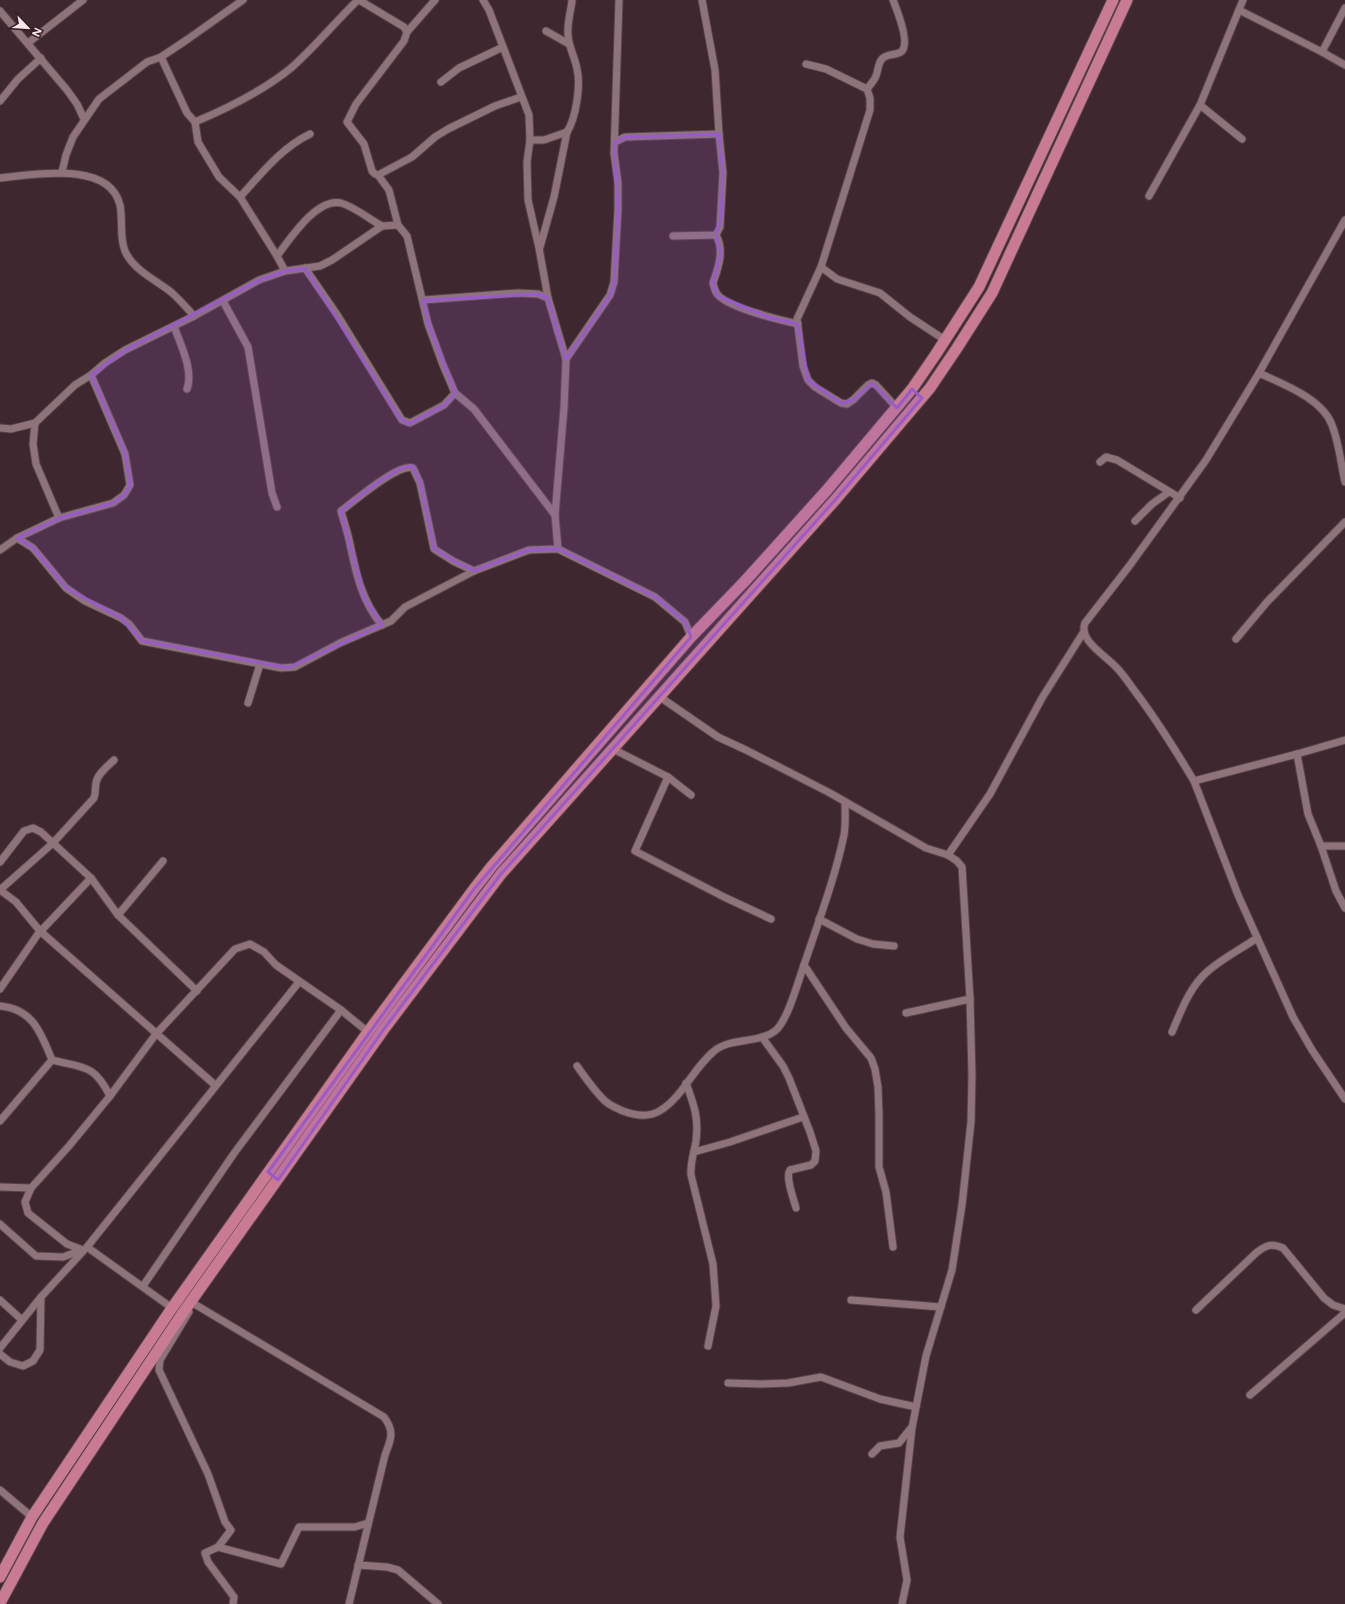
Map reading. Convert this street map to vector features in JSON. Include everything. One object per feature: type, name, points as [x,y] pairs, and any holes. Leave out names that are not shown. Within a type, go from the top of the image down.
[{"type":"main road","points":[[0,1577],[32,1517],[172,1308],[368,1032],[492,866],[691,637],[745,581],[827,490],[912,389],[946,340],[979,287],[1113,0]]},
{"type":"main road","points":[[0,1603],[43,1523],[192,1303],[384,1029],[493,885],[836,499],[922,398],[957,348],[992,293],[1127,0]]},
{"type":"main road","points":[[912,389],[922,398]]},
{"type":"main road","points":[[268,1172],[278,1180]]},
{"type":"street","points":[[28,43],[83,0]]},
{"type":"street","points":[[62,172],[66,154],[73,137],[99,99],[147,62],[161,57],[214,22],[243,0]]},
{"type":"street","points":[[196,122],[225,109],[273,81],[291,68],[358,0],[404,27],[407,32]]},
{"type":"street","points":[[435,0],[407,32],[404,41],[356,104],[347,122],[360,137],[369,158],[372,171],[378,175],[389,190],[398,225],[407,236],[428,324],[455,393],[474,409],[555,514]]},
{"type":"street","points":[[483,0],[490,10],[521,97],[529,115],[530,140],[527,162],[528,200],[548,298],[566,359],[564,408],[555,514],[558,549]]},
{"type":"street","points":[[539,248],[554,197],[567,132],[571,126],[579,87],[578,70],[569,44],[567,33],[572,0]]},
{"type":"street","points":[[566,359],[610,295],[614,282],[618,209],[618,183],[614,153],[616,131],[619,0]]},
{"type":"street","points":[[702,0],[715,70],[723,172],[721,219],[720,227],[716,235]]},
{"type":"street","points":[[867,89],[876,77],[881,61],[884,57],[898,53],[904,48],[901,21],[893,0]]},
{"type":"street","points":[[1148,196],[1200,105],[1243,0]]},
{"type":"street","points":[[1322,52],[1345,8]]},
{"type":"street","points":[[1239,10],[1345,65]]},
{"type":"street","points":[[0,11],[28,43],[76,104],[84,119]]},
{"type":"street","points":[[546,31],[569,44]]},
{"type":"street","points":[[441,82],[459,68],[503,47]]},
{"type":"street","points":[[161,57],[187,113],[196,122],[198,142],[219,177],[240,197],[285,271]]},
{"type":"street","points":[[0,101],[40,58]]},
{"type":"street","points":[[806,64],[826,69],[867,89],[870,98],[870,110],[821,268],[797,319],[803,366],[808,380],[815,387],[841,403],[847,404],[872,383],[876,385],[897,408]]},
{"type":"street","points":[[378,175],[412,157],[435,137],[448,129],[495,106],[521,97]]},
{"type":"street","points":[[1200,105],[1242,139]]},
{"type":"street","points":[[616,131],[625,137]]},
{"type":"street","points":[[530,140],[544,140],[567,132]]},
{"type":"street","points":[[240,197],[283,151],[298,140],[310,134]]},
{"type":"street","points":[[615,142],[625,137],[719,134]]},
{"type":"street","points":[[0,178],[62,172],[93,178],[106,184],[117,196],[121,209],[120,220],[126,254],[135,265],[178,298],[194,316]]},
{"type":"street","points":[[277,256],[301,224],[324,205],[331,202],[343,203],[382,226]]},
{"type":"street","points":[[1345,220],[1259,373],[1206,460],[1180,498],[1082,628],[1087,639],[1118,668],[1157,721],[1194,781],[1223,858],[1293,1017],[1312,1050],[1345,1099]]},
{"type":"street","points":[[0,428],[11,429],[35,423],[75,385],[124,350],[223,301],[259,280],[285,271],[320,266],[332,260],[382,226],[398,225]]},
{"type":"street","points":[[673,236],[716,235]]},
{"type":"street","points":[[716,235],[720,242],[721,253],[713,283],[718,296],[768,317],[798,324]]},
{"type":"street","points":[[305,268],[338,316],[402,420],[410,423],[444,405],[455,393]]},
{"type":"street","points":[[821,268],[838,279],[880,293],[910,317],[946,340]]},
{"type":"street","points":[[423,300],[518,293],[538,294],[548,298]]},
{"type":"street","points":[[223,301],[248,347],[272,493],[277,507]]},
{"type":"street","points":[[174,326],[190,373],[190,382],[187,389]]},
{"type":"street","points":[[1259,373],[1299,392],[1325,412],[1332,425],[1345,482]]},
{"type":"street","points":[[0,550],[17,538],[59,518],[113,502],[124,495],[130,485],[125,454],[91,375]]},
{"type":"street","points":[[35,423],[33,444],[36,464],[59,518]]},
{"type":"street","points":[[1100,462],[1106,457],[1117,460],[1180,498]]},
{"type":"street","points":[[382,625],[375,617],[364,597],[353,562],[350,542],[341,511],[377,483],[402,468],[413,468],[420,483],[434,549],[452,561],[474,571]]},
{"type":"street","points":[[1135,521],[1152,504],[1169,492]]},
{"type":"street","points":[[1236,639],[1267,602],[1345,522]]},
{"type":"street","points":[[17,538],[33,548],[66,588],[85,601],[121,618],[129,624],[142,641],[281,668],[296,667],[340,643],[391,621],[405,607],[474,571],[529,550],[558,549],[655,597],[685,622],[691,637]]},
{"type":"street","points":[[948,855],[990,794],[1042,698],[1083,633]]},
{"type":"street","points":[[248,703],[260,664]]},
{"type":"street","points":[[660,697],[718,737],[845,802],[926,848],[948,855],[957,861],[962,867],[970,999],[972,1076],[971,1122],[962,1205],[952,1270],[926,1356],[912,1428],[900,1537],[908,1580],[902,1604]]},
{"type":"street","points":[[1194,781],[1345,740]]},
{"type":"street","points":[[613,749],[636,759],[668,777],[691,795]]},
{"type":"street","points":[[1297,754],[1308,814],[1321,846],[1336,891],[1345,908]]},
{"type":"street","points":[[114,760],[98,777],[94,798],[53,843],[0,890],[16,902],[40,931],[215,1085]]},
{"type":"street","points":[[668,777],[635,850],[771,919]]},
{"type":"street","points":[[577,1066],[603,1100],[616,1108],[635,1115],[654,1114],[663,1109],[677,1096],[696,1069],[714,1050],[736,1041],[762,1037],[776,1030],[784,1020],[834,877],[844,833],[845,802]]},
{"type":"street","points":[[0,862],[24,831],[33,828],[41,832],[91,878],[118,915],[197,991]]},
{"type":"street","points":[[1321,846],[1345,846]]},
{"type":"street","points":[[118,915],[163,861]]},
{"type":"street","points":[[0,989],[40,931],[91,878]]},
{"type":"street","points":[[819,920],[857,939],[873,944],[894,946]]},
{"type":"street","points":[[1172,1032],[1182,1006],[1191,990],[1207,971],[1257,938]]},
{"type":"street","points":[[172,1308],[143,1286],[85,1248],[67,1244],[28,1213],[25,1202],[31,1188],[70,1146],[110,1096],[156,1034],[235,949],[250,944],[264,952],[276,965],[341,1010],[368,1032]]},
{"type":"street","points":[[804,965],[846,1028],[871,1058],[875,1069],[880,1114],[879,1167],[886,1192],[893,1247]]},
{"type":"street","points":[[0,1348],[41,1297],[85,1248],[299,982]]},
{"type":"street","points":[[906,1013],[970,999]]},
{"type":"street","points":[[0,1006],[12,1007],[26,1016],[40,1030],[52,1060]]},
{"type":"street","points":[[143,1286],[235,1152],[341,1010]]},
{"type":"street","points":[[762,1037],[783,1066],[810,1132],[816,1151],[815,1161],[811,1165],[790,1170],[788,1173],[796,1208]]},
{"type":"street","points":[[52,1060],[90,1069],[102,1080],[110,1096]]},
{"type":"street","points":[[0,1121],[52,1060]]},
{"type":"street","points":[[686,1083],[695,1106],[698,1121],[694,1152],[690,1166],[691,1175],[713,1264],[716,1306],[708,1346]]},
{"type":"street","points":[[694,1152],[730,1142],[803,1117]]},
{"type":"street","points":[[0,1186],[31,1188]]},
{"type":"street","points":[[0,1224],[36,1256],[63,1257],[85,1248]]},
{"type":"street","points":[[1196,1310],[1256,1252],[1265,1246],[1274,1244],[1283,1248],[1324,1298],[1333,1305],[1345,1309]]},
{"type":"street","points":[[0,1354],[10,1362],[23,1366],[33,1361],[40,1350],[41,1297]]},
{"type":"street","points":[[0,1300],[22,1320]]},
{"type":"street","points":[[851,1300],[941,1307]]},
{"type":"street","points":[[233,1604],[234,1596],[208,1562],[205,1553],[218,1546],[231,1530],[225,1522],[208,1474],[159,1370],[160,1360],[192,1303],[384,1418],[391,1427],[391,1440],[368,1523],[349,1604]]},
{"type":"street","points":[[1250,1395],[1345,1314]]},
{"type":"street","points":[[728,1383],[788,1383],[821,1377],[880,1399],[916,1408]]},
{"type":"street","points":[[872,1454],[880,1446],[899,1443],[912,1428]]},
{"type":"street","points":[[0,1490],[32,1517]]},
{"type":"street","points":[[218,1546],[281,1564],[299,1527],[355,1527],[368,1523]]},
{"type":"street","points":[[358,1565],[388,1567],[398,1570],[438,1604]]},
{"type":"highlighted area","points":[[719,134],[723,173],[721,219],[716,235],[721,253],[713,283],[718,296],[768,317],[798,324],[808,380],[841,403],[853,400],[872,383],[897,408],[912,389],[922,398],[836,499],[501,874],[384,1029],[278,1180],[268,1172],[474,889],[691,637],[685,622],[655,597],[558,549],[529,550],[474,571],[453,561],[434,549],[420,483],[412,466],[402,468],[377,483],[341,511],[364,597],[382,625],[288,668],[142,641],[121,618],[66,588],[33,548],[17,538],[59,518],[113,503],[124,495],[130,485],[125,454],[91,375],[125,350],[259,280],[285,271],[305,268],[400,418],[408,424],[444,405],[455,393],[428,324],[423,300],[538,294],[548,298],[566,359],[610,295],[614,282],[618,209],[614,153],[615,142],[625,137]]}]
